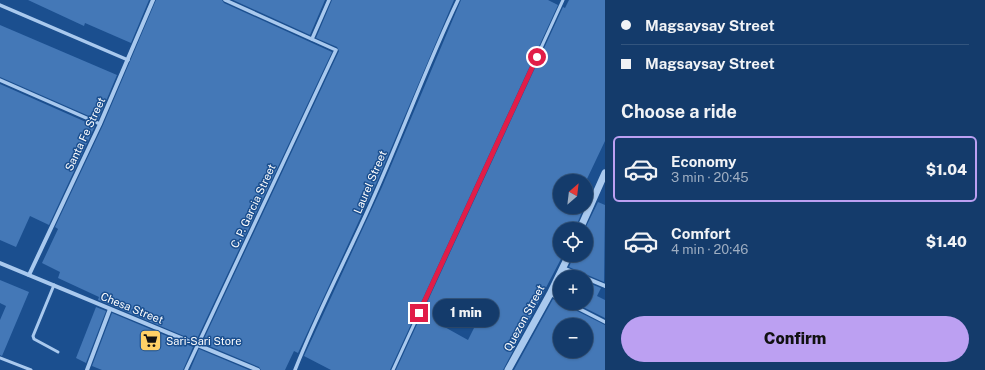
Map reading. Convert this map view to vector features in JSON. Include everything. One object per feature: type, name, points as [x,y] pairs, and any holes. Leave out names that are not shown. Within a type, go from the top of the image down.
[{"type":"street","name":"Santa Fe Street","points":[[29,275],[100,124],[153,0]]},
{"type":"street","points":[[225,0],[312,39],[329,0]]},
{"type":"street","name":"Laurel Street","points":[[295,370],[323,302],[367,212],[458,0]]},
{"type":"street","points":[[0,5],[128,60]]},
{"type":"street","name":"C. P. Garcia Street","points":[[186,370],[336,50],[312,39]]},
{"type":"street","points":[[0,80],[100,124]]},
{"type":"street","points":[[583,222],[605,173]]},
{"type":"street","name":"Chesa Street","points":[[0,262],[258,370]]},
{"type":"street","name":"Quezon Street","points":[[508,370],[566,262]]},
{"type":"street","points":[[563,268],[568,270]]},
{"type":"street","points":[[593,281],[605,286]]},
{"type":"street","points":[[87,370],[110,309]]},
{"type":"street","points":[[582,310],[605,322]]},
{"type":"lane","points":[[393,370],[563,0]]},
{"type":"lane","points":[[54,285],[33,336],[34,340],[58,352]]},
{"type":"lane","points":[[0,358],[31,370]]},
{"type":"building","points":[[28,0],[149,0],[131,43],[85,23],[84,26]]},
{"type":"building","points":[[156,0],[222,0],[224,3],[332,52],[196,341],[98,300],[99,297],[58,278],[60,272],[42,263],[58,229],[55,227],[103,125]]},
{"type":"building","points":[[233,0],[325,0],[310,35]]},
{"type":"building","points":[[332,0],[454,0],[376,184],[298,353],[294,351],[285,370],[261,370],[259,367],[202,343],[339,51],[337,47],[316,38]]},
{"type":"building","points":[[461,0],[548,0],[558,5],[390,370],[331,370],[304,356],[382,187]]},
{"type":"building","points":[[569,0],[605,0],[605,141],[589,174],[553,174],[553,214],[581,214],[578,222],[553,222],[553,262],[559,262],[555,270],[553,270],[553,274],[503,370],[396,370],[563,7],[565,8]],"holes":[[[455,298],[482,312],[468,340],[441,325]]]},
{"type":"building","points":[[0,25],[117,75],[98,120],[0,77]]},
{"type":"building","points":[[0,84],[95,126],[49,225],[30,216],[16,247],[0,240]]},
{"type":"building","points":[[598,202],[605,205],[604,282],[593,277],[593,270],[576,270],[569,267],[571,262],[593,262],[593,222],[588,222]]},
{"type":"building","points":[[0,280],[29,292],[2,356],[0,355],[0,320],[6,306],[0,303]]},
{"type":"building","points":[[593,285],[601,288],[597,296],[605,300],[605,318],[589,310],[593,310]]},
{"type":"building","points":[[553,299],[553,310],[575,310],[591,318],[553,318],[553,358],[593,358],[593,319],[605,325],[605,370],[514,370]]},
{"type":"building","points":[[96,307],[106,311],[86,363],[76,358]]},
{"type":"building","points":[[112,313],[193,347],[183,370],[102,370],[92,366]]},
{"type":"building","points":[[199,349],[249,370],[190,370]]},
{"type":"place","name":"Sari-Sari Store","points":[[151,341]]},
{"type":"route","points":[[419,313],[537,57]]}]
